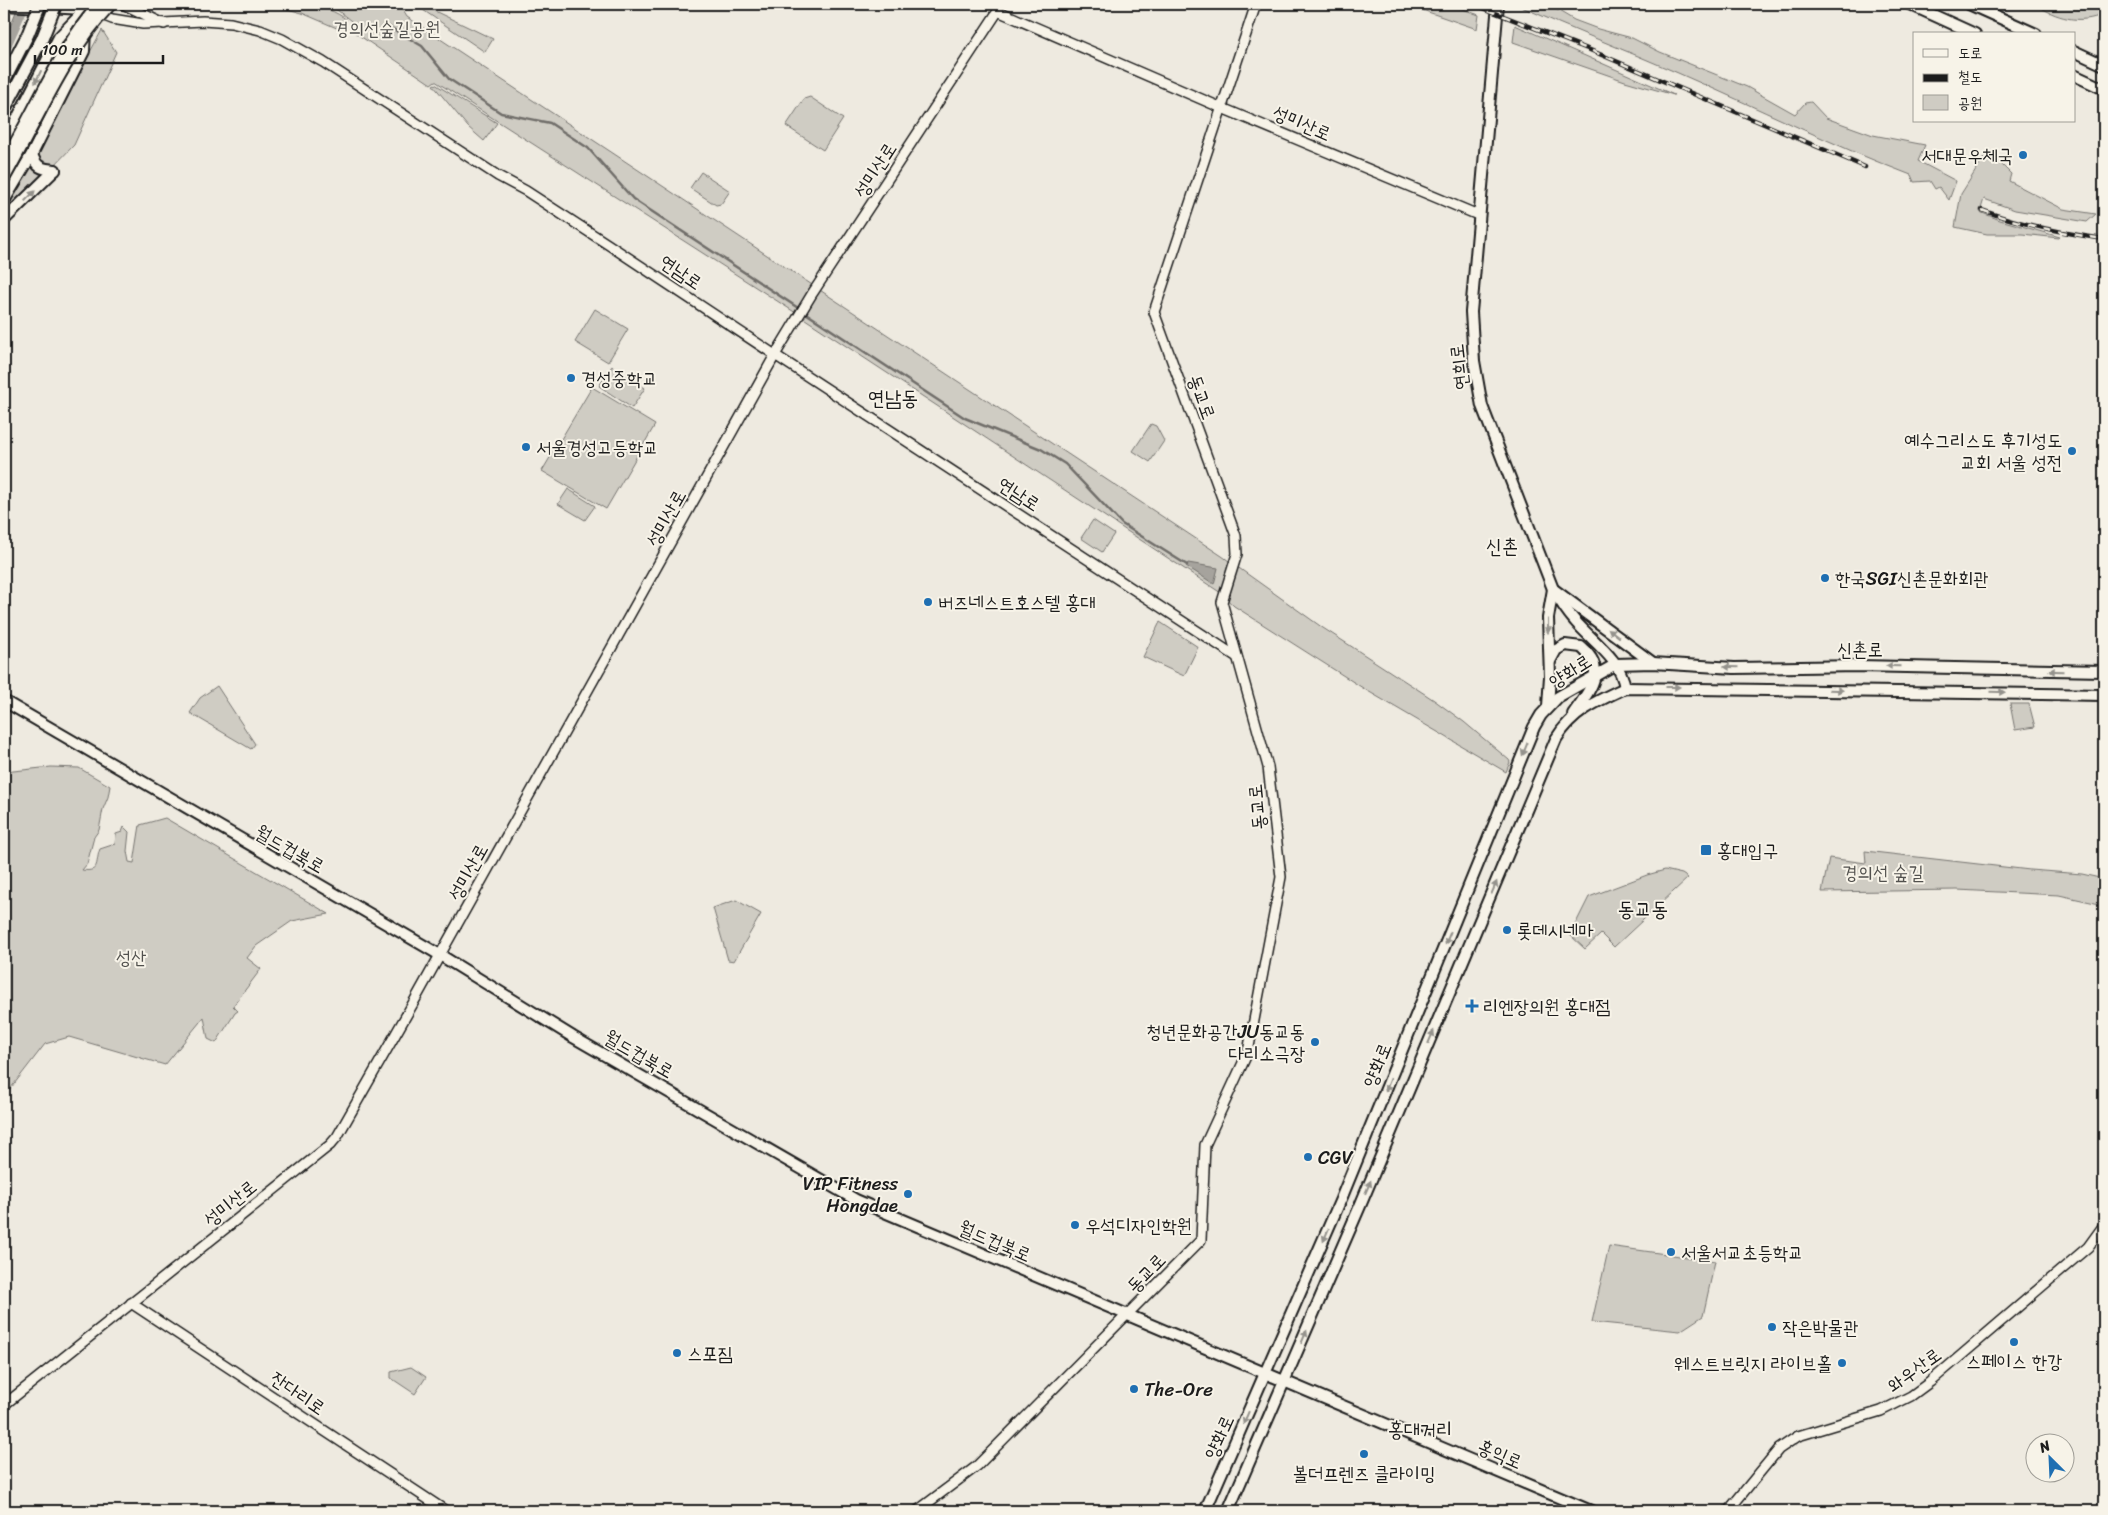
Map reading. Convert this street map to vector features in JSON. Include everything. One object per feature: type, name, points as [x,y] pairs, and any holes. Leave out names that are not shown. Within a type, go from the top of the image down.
[{"type":"highway","points":[[4,81],[28,34],[40,4]]},
{"type":"highway","points":[[4,110],[42,39],[56,4]]},
{"type":"main road","points":[[4,162],[65,51],[88,16],[99,4]]},
{"type":"main road","points":[[4,179],[68,61],[89,29],[111,4]]},
{"type":"main road","name":"연희로","points":[[1498,4],[1488,136],[1478,214],[1471,312],[1473,353],[1478,390],[1499,452],[1554,589],[1565,609],[1574,620],[1616,664],[1623,676],[1625,688]]},
{"type":"main road","points":[[1909,4],[1971,32]]},
{"type":"main road","points":[[1969,4],[2032,32]]},
{"type":"main road","name":"연남로","points":[[4,5],[72,8],[86,6]]},
{"type":"main road","points":[[4,144],[52,48],[86,6]]},
{"type":"main road","points":[[4,201],[32,154],[84,51],[86,6]]},
{"type":"main road","points":[[52,48],[68,39],[80,44],[84,51]]},
{"type":"main road","points":[[2078,53],[2104,59]]},
{"type":"main road","points":[[2078,53],[2104,65]]},
{"type":"main road","points":[[2076,76],[2104,88]]},
{"type":"main road","points":[[4,220],[55,170],[40,168],[35,163],[32,154]]},
{"type":"main road","points":[[1548,706],[1548,618],[1554,589],[1653,663]]},
{"type":"main road","points":[[1549,662],[1551,656],[1558,648],[1565,645],[1577,645],[1590,656],[1595,675],[1592,687],[1567,722]]},
{"type":"main road","name":"신촌로","points":[[1616,664],[1653,663],[1734,668],[1858,666],[2104,671]]},
{"type":"main road","name":"양화로","points":[[1205,1511],[1341,1198],[1534,727],[1548,706],[1558,697],[1616,664]]},
{"type":"main road","points":[[1625,688],[2104,694]]},
{"type":"main road","name":"양화로","points":[[1228,1511],[1285,1382],[1556,739],[1567,722],[1589,706],[1625,688]]},
{"type":"main road","name":"월드컵북로","points":[[4,701],[440,955],[573,1036],[856,1200],[1285,1382]]},
{"type":"main road","name":"홍익로","points":[[1285,1382],[1591,1511]]},
{"type":"street","points":[[123,4],[164,24]]},
{"type":"street","name":"동교로","points":[[917,1511],[977,1466],[1200,1240],[1202,1236],[1205,1145],[1248,1052],[1281,877],[1268,767],[1222,602],[1237,554],[1236,536],[1154,312],[1256,4]]},
{"type":"street","name":"연남로","points":[[86,6],[112,19],[143,24],[203,21],[231,23],[260,30],[302,50],[498,176],[526,191],[1237,657]]},
{"type":"street","name":"성미산로","points":[[4,1405],[330,1145],[337,1137],[774,355],[998,11],[1222,108],[1478,214]]},
{"type":"street","name":"와우산로","points":[[1728,1511],[1780,1449],[1798,1436],[1882,1411],[1912,1396],[2088,1248],[2104,1225]]},
{"type":"street","name":"잔다리로","points":[[132,1303],[446,1511]]},
{"type":"green space","points":[[269,4],[300,4],[320,7],[338,14],[347,20],[339,29],[302,13]]},
{"type":"green space","name":"경의선숲길공원","points":[[316,4],[381,4],[402,9],[407,17],[1222,556],[1323,628],[1434,700],[1464,722],[1509,760],[1506,772],[1366,690],[1234,606],[1218,591],[799,315],[435,81],[431,84],[351,30],[355,24],[337,10]]},
{"type":"green space","points":[[416,4],[420,4],[493,39],[485,52]]},
{"type":"green space","points":[[1405,4],[1449,4],[1479,15],[1477,29]]},
{"type":"green space","points":[[1517,4],[1547,4],[1574,20],[1632,38],[1660,52],[1747,87],[1795,114],[1805,103],[1811,102],[1826,118],[1873,135],[1925,145],[1918,161],[1956,181],[1949,200],[1939,187],[1935,189],[1930,181],[1914,182],[1911,175]]},
{"type":"green space","points":[[2035,4],[2104,4],[2104,14],[2086,19],[2068,18],[2051,13]]},
{"type":"green space","points":[[1515,25],[1674,95],[1625,81],[1513,42]]},
{"type":"green space","points":[[102,30],[116,52],[74,145],[52,168],[34,155]]},
{"type":"green space","points":[[435,84],[497,123],[484,141],[468,127],[433,85]]},
{"type":"green space","points":[[810,97],[843,119],[823,150],[786,126],[804,99]]},
{"type":"green space","points":[[1988,151],[2011,174],[2009,181],[2063,209],[2096,214],[2087,222],[2015,210],[1984,199],[1980,212],[2000,220],[2060,237],[1987,234],[1955,227],[1961,194]]},
{"type":"green space","points":[[30,162],[46,174],[4,216],[4,210]]},
{"type":"green space","points":[[701,172],[730,191],[721,204],[716,205],[690,188]]},
{"type":"green space","points":[[595,309],[628,329],[608,362],[575,342]]},
{"type":"green space","points":[[612,366],[645,388],[632,408],[599,386]]},
{"type":"green space","points":[[592,387],[655,425],[606,509],[542,471]]},
{"type":"green space","points":[[1151,424],[1156,426],[1164,441],[1150,462],[1133,451]]},
{"type":"green space","points":[[568,489],[595,506],[585,520],[558,504]]},
{"type":"green space","points":[[1093,520],[1114,534],[1102,552],[1081,538]]},
{"type":"green space","points":[[1160,622],[1198,647],[1184,676],[1143,657]]},
{"type":"green space","points":[[217,686],[255,744],[251,749],[190,713],[200,698]]},
{"type":"green space","points":[[2010,704],[2029,704],[2035,727],[2015,730]]},
{"type":"green space","name":"성산","points":[[51,767],[79,768],[110,786],[99,830],[94,837],[87,864],[82,870],[92,870],[95,868],[100,849],[115,844],[116,834],[122,832],[124,827],[129,832],[127,851],[129,862],[134,863],[140,825],[165,818],[329,914],[292,921],[256,946],[247,958],[261,969],[233,1006],[238,1011],[216,1043],[208,1039],[204,1017],[165,1065],[69,1037],[45,1044],[4,1097],[4,772]]},
{"type":"green space","name":"경의선 숲길","points":[[1865,851],[2030,870],[2082,874],[2104,879],[2104,905],[2059,895],[1957,890],[1822,892],[1829,858],[1866,863]]},
{"type":"green space","points":[[1665,870],[1682,874],[1688,878],[1614,947],[1601,934],[1585,949],[1570,935],[1589,897]]},
{"type":"green space","points":[[736,900],[761,914],[734,961],[728,960],[713,908]]},
{"type":"green space","points":[[1609,1246],[1715,1261],[1703,1316],[1680,1331],[1592,1322]]},
{"type":"green space","points":[[411,1367],[426,1377],[415,1394],[391,1378],[391,1372]]},
{"type":"shaded area","points":[[19,4],[51,4],[4,95],[4,42]]},
{"type":"shaded area","points":[[1188,563],[1218,568],[1214,584],[1186,566]]},
{"type":"pier","points":[[30,4],[50,13],[4,97],[4,63]]},
{"type":"waterway","points":[[386,25],[422,46],[449,79],[501,113],[550,123],[588,148],[633,199],[965,418],[1041,449],[1065,464],[1122,524],[1187,565]]},
{"type":"railway","points":[[1473,4],[1590,50],[1865,167]]},
{"type":"railway","points":[[1982,210],[2042,228],[2104,239]]},
{"type":"place","name":"서대문우체국","points":[[2023,155]]},
{"type":"place","name":"경성중학교","points":[[571,378]]},
{"type":"place","name":"서울경성고등학교","points":[[526,447]]},
{"type":"place","name":"예수그리스도 후기성도 교회 서울 성전","points":[[2072,451]]},
{"type":"place","name":"한국SGI신촌문화회관","points":[[1825,578]]},
{"type":"place","name":"버즈네스트호스텔 홍대","points":[[928,602]]},
{"type":"place","name":"홍대입구","points":[[1706,850]]},
{"type":"place","name":"롯데시네마","points":[[1507,930]]},
{"type":"place","name":"리엔장의원 홍대점","points":[[1472,1006]]},
{"type":"place","name":"청년문화공간JU동교동 다리소극장","points":[[1315,1042]]},
{"type":"place","name":"CGV","points":[[1308,1157]]},
{"type":"place","name":"VIP Fitness Hongdae","points":[[908,1194]]},
{"type":"place","name":"우석디자인학원","points":[[1075,1225]]},
{"type":"place","name":"서울서교초등학교","points":[[1671,1252]]},
{"type":"place","name":"작은박물관","points":[[1772,1327]]},
{"type":"place","name":"스페이스 한강","points":[[2014,1342]]},
{"type":"place","name":"스포짐","points":[[677,1353]]},
{"type":"place","name":"웨스트브릿지 라이브홀","points":[[1842,1363]]},
{"type":"place","name":"The-Ore","points":[[1134,1389]]},
{"type":"place","name":"볼더프렌즈 클라이밍","points":[[1364,1454]]},
{"type":"district","name":"연남동","points":[[893,398]]},
{"type":"district","name":"신촌","points":[[1502,546]]},
{"type":"district","name":"동교동","points":[[1643,909]]},
{"type":"district","name":"홍대거리","points":[[1420,1429]]}]
